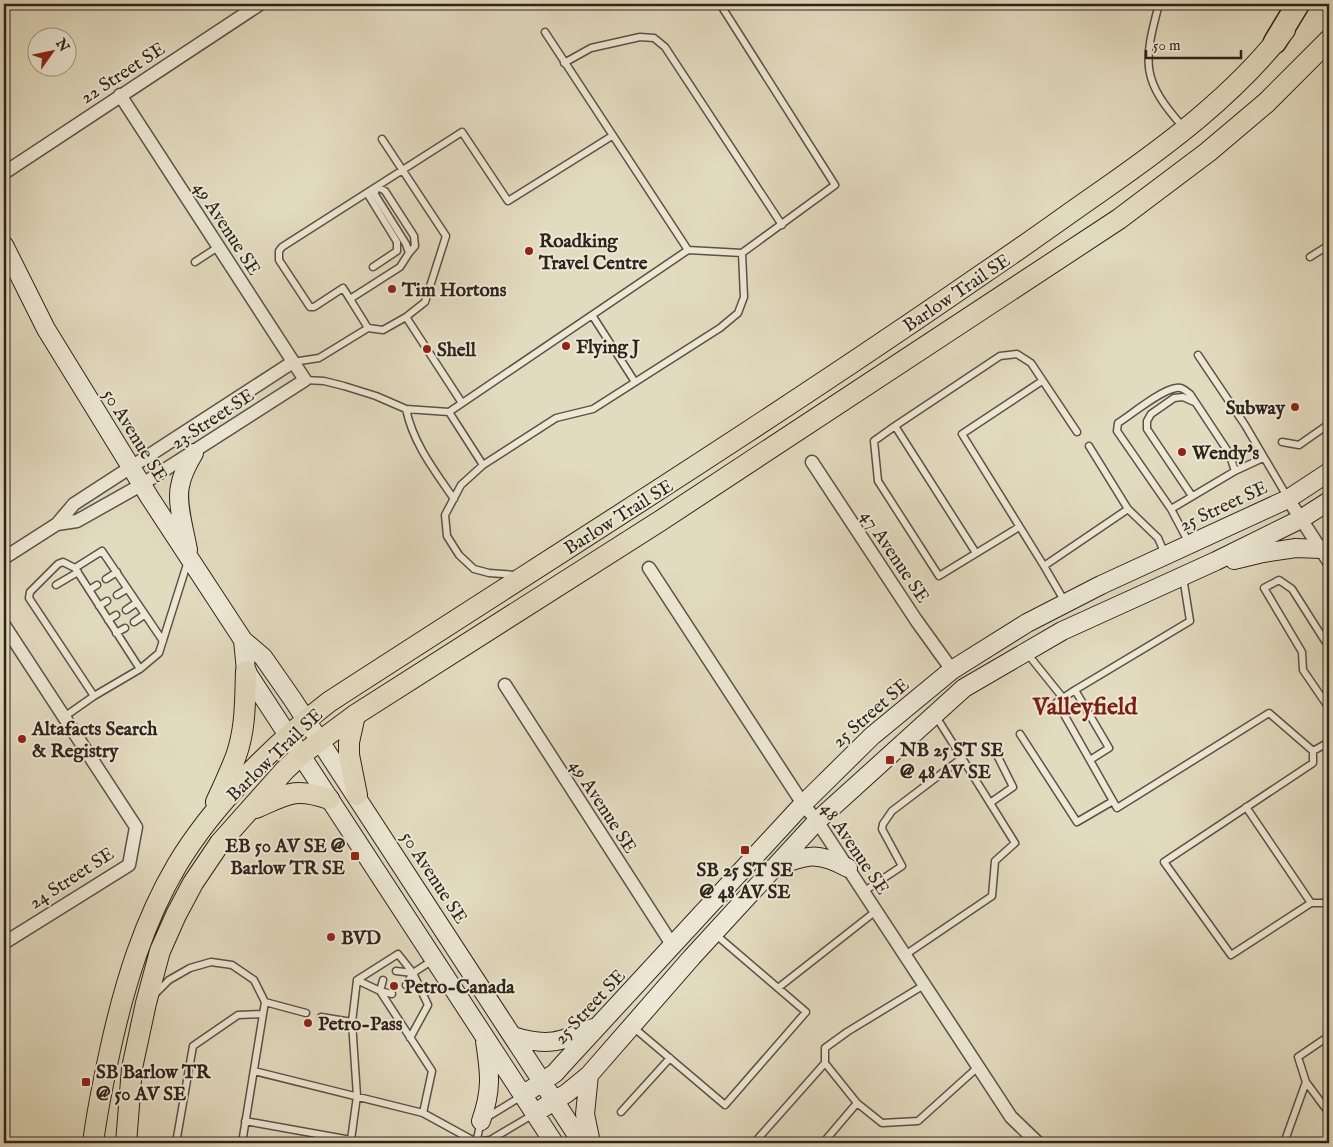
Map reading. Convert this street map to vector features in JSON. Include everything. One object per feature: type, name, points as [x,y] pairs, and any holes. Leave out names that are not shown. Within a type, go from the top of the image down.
[{"type":"highway","points":[[1275,42],[1298,4]]},
{"type":"main road","name":"Barlow Trail SE","points":[[93,1143],[102,1084],[121,1004],[141,940],[160,897],[173,872],[207,822],[233,791],[288,736],[329,702],[680,477],[926,313],[1152,155],[1217,101],[1275,42],[1304,4]]},
{"type":"main road","name":"Barlow Trail SE","points":[[126,1143],[132,1068],[146,1003],[160,951],[176,915],[193,883],[220,843],[285,770],[301,755],[355,715],[660,521],[1119,219],[1208,152],[1266,103],[1329,40]]},
{"type":"main road","points":[[207,822],[233,763],[240,741],[245,710],[246,671]]},
{"type":"main road","points":[[355,715],[349,748],[356,795]]},
{"type":"main road","points":[[249,811],[285,794],[298,791],[316,794],[329,799]]},
{"type":"street","name":"22 Street SE","points":[[4,173],[260,4]]},
{"type":"street","name":"49 Avenue SE","points":[[120,95],[305,380]]},
{"type":"street","name":"50 Avenue SE","points":[[4,245],[46,329],[141,485],[244,640],[264,657],[320,740],[582,1143]]},
{"type":"street","name":"23 Street SE","points":[[4,558],[57,524],[74,504],[130,466],[293,362]]},
{"type":"street","name":"23 Street SE","points":[[57,524],[77,521],[141,485],[194,453],[305,380]]},
{"type":"street","points":[[189,557],[179,488],[194,453]]},
{"type":"street","name":"47 Avenue SE","points":[[812,462],[916,620],[952,670]]},
{"type":"street","name":"25 Street SE","points":[[523,1095],[543,1082],[564,1064],[803,804],[872,736],[952,670],[1027,623],[1166,555],[1288,499],[1329,472]]},
{"type":"street","points":[[1288,499],[1325,556]]},
{"type":"street","points":[[535,1113],[555,1101],[589,1075],[817,821],[964,688],[1026,651],[1078,624],[1216,561],[1301,519],[1329,501]]},
{"type":"street","points":[[1216,561],[1234,560],[1296,548],[1325,556]]},
{"type":"street","name":"48 Avenue SE","points":[[649,568],[1011,1117],[1038,1143]]},
{"type":"street","points":[[1066,603],[1078,624]]},
{"type":"street","points":[[4,625],[64,717]]},
{"type":"street","name":"50 Avenue SE","points":[[244,640],[246,671],[554,1143]]},
{"type":"street","name":"49 Avenue SE","points":[[505,685],[673,946]]},
{"type":"street","name":"24 Street SE","points":[[4,943],[129,865],[136,827],[64,717]]},
{"type":"street","points":[[772,870],[803,857],[815,856],[837,862],[848,868]]},
{"type":"street","points":[[513,1036],[528,1041],[546,1043],[574,1036],[600,1025]]},
{"type":"street","points":[[481,1121],[488,1101],[490,1082],[484,1036]]},
{"type":"street","points":[[589,1075],[585,1114],[591,1143]]},
{"type":"lane","points":[[305,380],[324,381],[344,386],[376,396],[406,409],[449,412],[688,250],[742,253],[835,185],[720,4]]},
{"type":"lane","points":[[1159,4],[1150,38],[1148,61],[1150,78],[1158,96],[1184,129]]},
{"type":"lane","points":[[544,32],[688,250]]},
{"type":"lane","points":[[564,63],[591,48],[640,37],[654,38],[665,47],[782,225]]},
{"type":"lane","points":[[368,328],[342,288],[314,307],[310,307],[279,260],[278,255],[282,247],[462,132],[508,201],[612,136]]},
{"type":"lane","points":[[293,362],[319,358],[368,328],[383,330],[406,317],[425,302],[446,236],[382,139]]},
{"type":"lane","points":[[378,187],[374,193],[406,244],[409,254]]},
{"type":"lane","points":[[350,299],[400,267],[414,246],[414,236],[385,192],[378,187]]},
{"type":"lane","points":[[367,193],[398,246],[397,251],[373,268]]},
{"type":"lane","points":[[1310,257],[1329,245]]},
{"type":"lane","points":[[195,262],[218,247]]},
{"type":"lane","points":[[523,576],[489,573],[474,568],[459,555],[447,536],[445,515],[461,485],[483,465],[556,418],[593,409],[720,328],[738,313],[744,297],[742,253]]},
{"type":"lane","points":[[592,315],[635,382]]},
{"type":"lane","points":[[406,317],[462,403]]},
{"type":"lane","points":[[1019,527],[939,576],[878,481],[874,441],[1000,356],[1017,354],[1030,363],[1077,432]]},
{"type":"lane","points":[[1198,355],[1245,425],[1288,499]]},
{"type":"lane","points":[[1042,381],[962,434],[1066,603]]},
{"type":"lane","points":[[1190,544],[1171,509],[1117,430],[1118,423],[1165,391],[1182,388],[1190,394],[1229,454],[1235,471]]},
{"type":"lane","points":[[1192,496],[1147,428],[1147,422],[1150,414],[1174,398],[1183,397],[1195,402]]},
{"type":"lane","points":[[406,409],[410,427],[418,446],[454,499]]},
{"type":"lane","points":[[449,412],[483,465]]},
{"type":"lane","points":[[1282,442],[1299,445],[1329,424]]},
{"type":"lane","points":[[895,426],[976,553]]},
{"type":"lane","points":[[1088,446],[1128,509],[1158,538],[1166,555]]},
{"type":"lane","points":[[1171,509],[1235,471],[1263,458]]},
{"type":"lane","points":[[1044,566],[1128,509]]},
{"type":"lane","points":[[56,585],[102,551],[163,641]]},
{"type":"lane","points":[[64,717],[94,696],[140,669],[159,653],[189,557]]},
{"type":"lane","points":[[94,696],[30,598],[30,592],[58,564],[64,562],[76,570],[140,669]]},
{"type":"lane","points":[[106,579],[117,572]]},
{"type":"lane","points":[[1183,576],[1190,621],[1057,702],[1117,808],[1269,713],[1313,751],[1313,763],[1164,862],[1231,955],[1311,904],[1329,903]]},
{"type":"lane","points":[[1328,642],[1292,588],[1279,580],[1264,588],[1302,652],[1303,670],[1329,708]]},
{"type":"lane","points":[[89,590],[97,585]]},
{"type":"lane","points":[[117,595],[127,589]]},
{"type":"lane","points":[[99,606],[107,601]]},
{"type":"lane","points":[[126,610],[136,603]]},
{"type":"lane","points":[[108,620],[116,615]]},
{"type":"lane","points":[[134,622],[144,615]]},
{"type":"lane","points":[[116,633],[125,628]]},
{"type":"lane","points":[[1026,651],[1063,698]]},
{"type":"lane","points":[[1075,690],[1109,748],[1090,760]]},
{"type":"lane","points":[[905,955],[992,896],[995,861],[1015,843],[935,714]]},
{"type":"lane","points":[[1020,734],[1077,822],[1113,801]]},
{"type":"lane","points":[[1313,751],[1329,742]]},
{"type":"lane","points":[[990,803],[1013,787],[996,753]]},
{"type":"lane","points":[[863,892],[902,866],[882,830],[886,818],[892,811],[962,758]]},
{"type":"lane","points":[[1246,807],[1311,904]]},
{"type":"lane","points":[[778,988],[876,911]]},
{"type":"lane","points":[[632,1026],[725,1105],[806,1012],[714,934]]},
{"type":"lane","points":[[357,980],[398,954],[413,972],[428,1005],[410,1038]]},
{"type":"lane","points":[[406,985],[413,972],[434,959]]},
{"type":"lane","points":[[146,1003],[169,980],[190,968],[211,962],[232,965],[254,980],[265,1002],[242,1143]]},
{"type":"lane","points":[[396,971],[413,972]]},
{"type":"lane","points":[[357,980],[380,991],[392,994]]},
{"type":"lane","points":[[246,1121],[351,1140],[357,1096],[352,1022],[357,980]]},
{"type":"lane","points":[[382,980],[380,991],[432,1071],[423,1113]]},
{"type":"lane","points":[[924,985],[847,1032],[825,1048],[825,1063],[857,1103],[882,1123],[918,1121],[978,1067]]},
{"type":"lane","points":[[265,1002],[306,1013]]},
{"type":"lane","points":[[176,1143],[193,1046],[238,1015],[263,1014]]},
{"type":"lane","points":[[321,1017],[352,1022]]},
{"type":"lane","points":[[1329,1036],[1298,1057],[1306,1082],[1329,1113]]},
{"type":"lane","points":[[621,1112],[670,1058]]},
{"type":"lane","points":[[754,1143],[825,1063]]},
{"type":"lane","points":[[254,1071],[423,1113],[476,1143],[490,1140],[535,1113]]},
{"type":"lane","points":[[1284,1143],[1306,1082]]},
{"type":"lane","points":[[476,1143],[481,1121],[523,1095]]},
{"type":"lane","points":[[823,1143],[857,1103]]},
{"type":"place","name":"Roadking Travel Centre","points":[[529,251]]},
{"type":"place","name":"Tim Hortons","points":[[392,289]]},
{"type":"place","name":"Flying J","points":[[566,346]]},
{"type":"place","name":"Shell","points":[[427,349]]},
{"type":"place","name":"Subway","points":[[1295,407]]},
{"type":"place","name":"Wendy's","points":[[1182,452]]},
{"type":"place","name":"Altafacts Search & Registry","points":[[22,739]]},
{"type":"place","name":"NB 25 ST SE @ 48 AV SE","points":[[890,760]]},
{"type":"place","name":"SB 25 ST SE @ 48 AV SE","points":[[745,850]]},
{"type":"place","name":"EB 50 AV SE @ Barlow TR SE","points":[[355,856]]},
{"type":"place","name":"BVD","points":[[331,937]]},
{"type":"place","name":"Petro-Canada","points":[[394,986]]},
{"type":"place","name":"Petro-Pass","points":[[308,1023]]},
{"type":"place","name":"SB Barlow TR @ 50 AV SE","points":[[86,1082]]},
{"type":"district","name":"Valleyfield","points":[[1085,706]]}]
